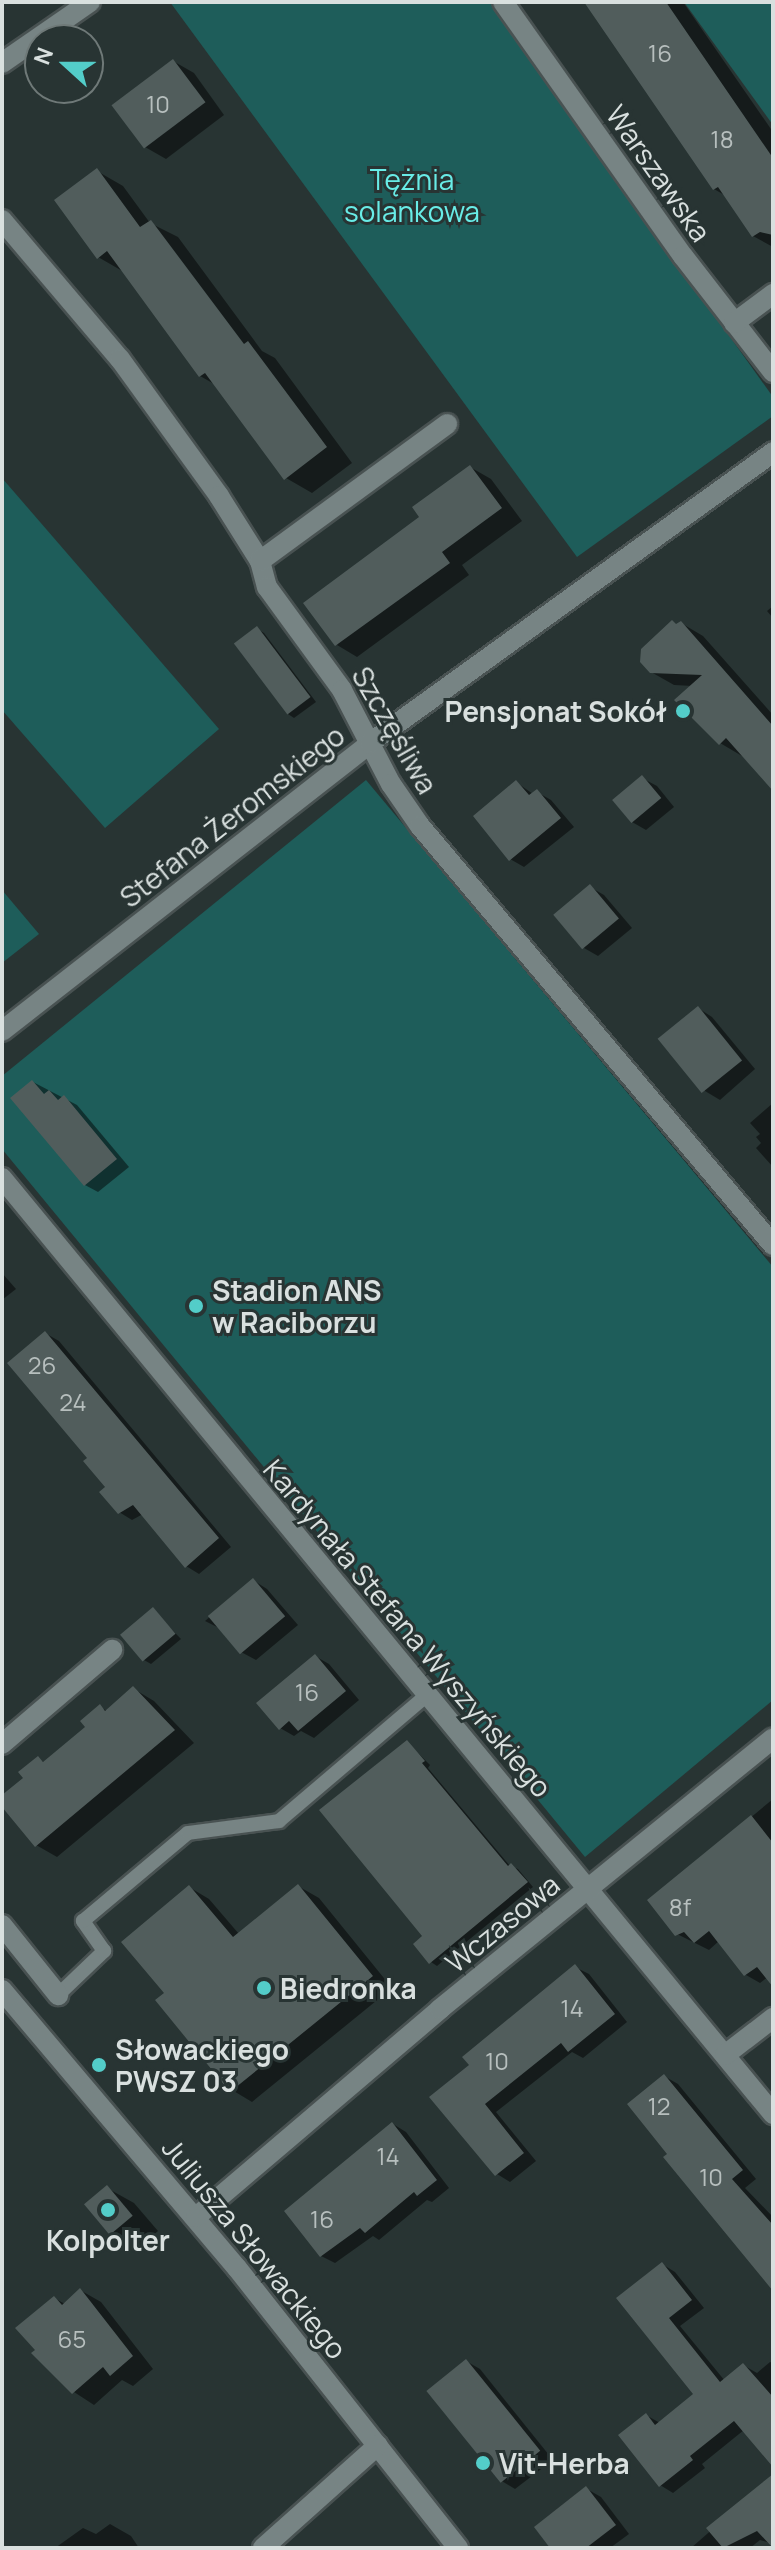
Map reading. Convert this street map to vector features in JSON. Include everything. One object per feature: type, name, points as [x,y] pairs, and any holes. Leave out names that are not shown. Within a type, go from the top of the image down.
[{"type":"street","points":[[2,63],[90,2]]},
{"type":"street","name":"Warszawska","points":[[503,2],[734,323],[773,372]]},
{"type":"street","name":"Szczęśliwa","points":[[2,220],[120,359],[219,496],[260,561],[267,587],[342,690],[391,784],[420,826],[773,1245]]},
{"type":"street","points":[[734,323],[773,294]]},
{"type":"street","points":[[260,561],[447,424]]},
{"type":"street","name":"Stefana Żeromskiego","points":[[2,1031],[370,743],[773,452]]},
{"type":"street","name":"Kardynała Stefana Wyszyńskiego","points":[[2,1178],[773,2114]]},
{"type":"street","points":[[2,1744],[112,1650]]},
{"type":"street","name":"Wczasowa","points":[[196,2217],[440,2009],[773,1738]]},
{"type":"street","points":[[2,1925],[58,1995]]},
{"type":"street","name":"Juliusza Słowackiego","points":[[2,1990],[196,2217],[458,2548]]},
{"type":"street","points":[[725,2055],[773,2018]]},
{"type":"street","points":[[263,2548],[378,2445]]},
{"type":"lane","points":[[58,1995],[104,1951],[83,1921],[188,1833],[279,1821],[426,1696]]},
{"type":"green space","name":"Tężnia solankowa","points":[[170,2],[491,2],[773,397],[773,416],[577,557]]},
{"type":"green space","points":[[684,2],[773,4],[773,125]]},
{"type":"green space","points":[[2,478],[219,729],[105,828],[2,710]]},
{"type":"green space","name":"Stadion ANS w Raciborzu","points":[[366,780],[773,1267],[773,1700],[585,1857],[2,1149],[2,1076]]},
{"type":"green space","points":[[2,890],[39,934],[2,963]]},
{"type":"building","points":[[584,2],[666,2],[773,158],[773,235],[760,232],[752,237],[718,187],[713,190]]},
{"type":"building","points":[[173,59],[205,102],[144,148],[112,105]]},
{"type":"building","points":[[97,168],[140,227],[151,220],[244,344],[248,341],[327,447],[284,480],[205,373],[199,377],[107,251],[97,259],[54,200]]},
{"type":"building","points":[[470,465],[502,508],[442,552],[450,563],[335,646],[303,603],[419,517],[412,507]]},
{"type":"building","points":[[672,620],[676,624],[681,621],[773,726],[773,791],[726,738],[719,745],[674,700],[702,675],[650,673],[640,662],[641,649]]},
{"type":"building","points":[[257,626],[311,697],[287,715],[234,643]]},
{"type":"building","points":[[642,775],[661,798],[631,823],[612,800]]},
{"type":"building","points":[[516,780],[529,795],[537,789],[561,818],[509,861],[473,816]]},
{"type":"building","points":[[590,884],[619,918],[582,949],[553,915]]},
{"type":"building","points":[[698,1006],[742,1060],[702,1093],[658,1039]]},
{"type":"building","points":[[32,1080],[44,1094],[49,1090],[58,1100],[64,1095],[117,1159],[84,1186],[10,1098]]},
{"type":"building","points":[[45,1331],[219,1538],[185,1568],[133,1505],[118,1514],[99,1492],[105,1487],[83,1461],[87,1458],[7,1363]]},
{"type":"building","points":[[253,1578],[285,1616],[240,1654],[208,1616]]},
{"type":"building","points":[[153,1607],[175,1634],[143,1661],[120,1635]]},
{"type":"building","points":[[315,1654],[346,1691],[298,1731],[289,1721],[279,1730],[256,1703]]},
{"type":"building","points":[[133,1686],[175,1730],[35,1847],[2,1807],[2,1795],[23,1778],[18,1772],[38,1756],[43,1762],[85,1727],[80,1721],[100,1704],[105,1711]]},
{"type":"building","points":[[407,1740],[425,1761],[422,1763],[508,1866],[511,1863],[528,1882],[429,1964],[413,1944],[422,1936],[319,1810]]},
{"type":"building","points":[[751,1815],[773,1843],[773,1987],[757,1967],[744,1976],[709,1931],[694,1943],[684,1932],[675,1936],[647,1900]]},
{"type":"building","name":"Biedronka","points":[[298,1884],[373,1976],[230,2092],[155,2000],[164,1993],[121,1942],[189,1885],[233,1937]]},
{"type":"building","points":[[575,1964],[615,2014],[568,2052],[561,2043],[485,2104],[524,2153],[495,2176],[429,2097],[469,2065],[462,2057]]},
{"type":"building","points":[[664,2074],[743,2170],[732,2179],[773,2225],[773,2291],[663,2157],[667,2154],[627,2104]]},
{"type":"building","points":[[392,2122],[437,2180],[417,2196],[414,2192],[365,2233],[360,2228],[320,2257],[284,2211]]},
{"type":"building","name":"Kolpolter","points":[[107,2185],[133,2216],[110,2235],[84,2204]]},
{"type":"building","points":[[662,2262],[692,2300],[669,2318],[720,2382],[743,2363],[773,2397],[773,2467],[734,2421],[690,2456],[693,2460],[659,2487],[618,2435],[646,2413],[655,2425],[693,2394],[616,2298]]},
{"type":"building","points":[[80,2288],[133,2356],[110,2376],[103,2367],[72,2394],[31,2353],[35,2350],[15,2328],[54,2296],[62,2305]]},
{"type":"building","points":[[466,2359],[540,2451],[501,2483],[426,2391]]},
{"type":"building","points":[[773,2474],[773,2548],[757,2531],[723,2548],[706,2528]]},
{"type":"building","points":[[586,2486],[616,2525],[586,2548],[550,2548],[534,2527]]},
{"type":"place","name":"Pensjonat Sokół","points":[[683,711]]},
{"type":"place","name":"Stadion ANS w Raciborzu","points":[[196,1306]]},
{"type":"place","name":"Biedronka","points":[[264,1988]]},
{"type":"place","name":"Słowackiego PWSZ 03","points":[[99,2065]]},
{"type":"place","name":"Kolpolter","points":[[108,2210]]},
{"type":"place","name":"Vit-Herba","points":[[483,2463]]}]
